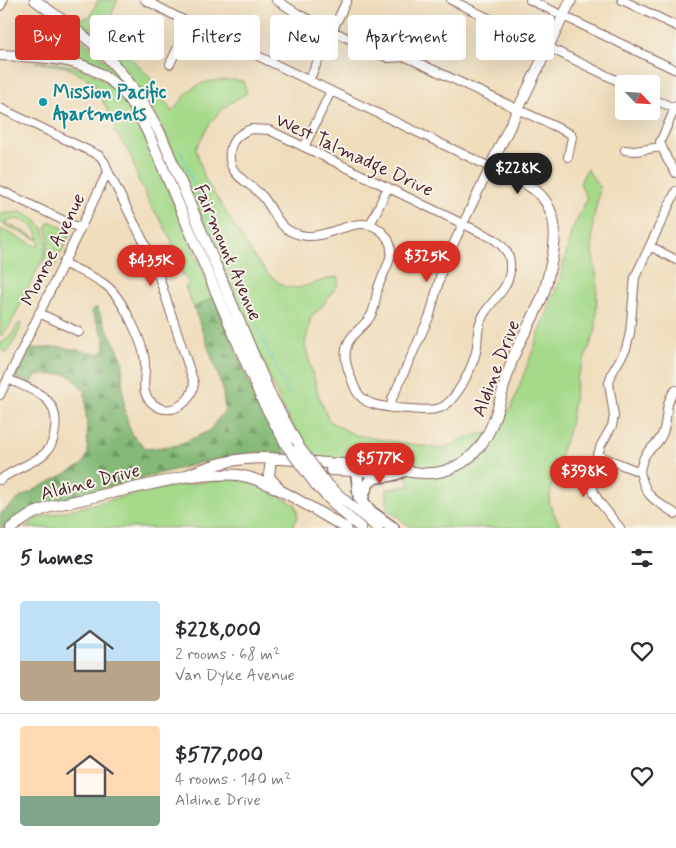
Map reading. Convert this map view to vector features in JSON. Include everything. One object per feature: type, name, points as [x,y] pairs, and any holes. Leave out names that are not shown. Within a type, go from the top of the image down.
[{"type":"highway","points":[[355,468],[358,491],[362,501],[371,512],[393,528]]},
{"type":"highway","points":[[362,501],[365,488],[371,480],[378,476],[396,475],[403,471]]},
{"type":"main road","points":[[0,5],[2,0]]},
{"type":"main road","name":"Fairmount Avenue","points":[[36,0],[85,37],[111,61],[146,107],[160,135],[270,394],[321,483],[339,509],[361,528]]},
{"type":"main road","points":[[554,34],[570,0]]},
{"type":"main road","name":"Fairmount Avenue","points":[[0,55],[58,58],[77,63],[111,81],[130,101],[149,135],[262,400],[287,446],[321,483],[378,528]]},
{"type":"main road","points":[[490,167],[541,60]]},
{"type":"main road","name":"Aldine Drive","points":[[11,528],[32,514],[52,506],[182,477],[202,469],[236,460],[426,473],[442,472],[455,467],[467,459],[479,448],[487,436],[499,407],[509,367],[544,294],[555,242],[553,218],[548,204],[537,192],[490,167]]},
{"type":"main road","points":[[271,461],[269,474],[271,481],[284,493]]},
{"type":"main road","points":[[182,477],[239,475],[284,493],[346,528]]},
{"type":"street","points":[[144,0],[174,15]]},
{"type":"street","points":[[160,8],[164,0]]},
{"type":"street","points":[[276,0],[300,15]]},
{"type":"street","points":[[338,19],[347,0]]},
{"type":"street","points":[[451,0],[483,15]]},
{"type":"street","points":[[530,0],[676,70]]},
{"type":"street","points":[[622,0],[676,26]]},
{"type":"street","points":[[338,35],[388,58],[406,57],[571,134],[568,157]]},
{"type":"street","points":[[554,49],[615,80]]},
{"type":"street","points":[[170,64],[174,55]]},
{"type":"street","points":[[260,57],[490,167],[443,266],[430,315],[392,399],[391,408],[370,403],[359,395],[345,358],[347,344],[351,337],[373,312],[379,286],[391,260],[390,245],[385,235],[370,224],[388,187]]},
{"type":"street","points":[[309,80],[319,60]]},
{"type":"street","points":[[304,147],[331,91]]},
{"type":"street","points":[[660,102],[676,108],[661,136],[661,147],[676,173]]},
{"type":"street","points":[[0,108],[100,156],[105,163],[154,262],[193,378],[194,388],[190,398],[176,408],[161,408],[149,401],[145,391],[146,365],[143,349],[138,334],[115,295],[107,286],[63,263]]},
{"type":"street","name":"West Talmadge Drive","points":[[370,224],[353,225],[315,236],[297,234],[285,228],[260,194],[234,173],[229,157],[234,141],[245,131],[269,130],[463,223],[494,240],[507,252],[510,259],[511,272],[509,281],[484,313],[479,326],[475,355],[458,391],[450,402],[441,408],[429,410],[391,408]]},
{"type":"street","points":[[625,150],[635,152],[661,147]]},
{"type":"street","name":"Monroe Avenue","points":[[0,395],[108,171]]},
{"type":"street","points":[[0,190],[79,228]]},
{"type":"street","points":[[620,528],[598,500],[593,490],[594,467],[597,455],[612,426],[614,416],[609,382],[626,349],[630,333],[634,278],[676,191]]},
{"type":"street","points":[[650,246],[676,260]]},
{"type":"street","points":[[39,313],[79,332]]},
{"type":"street","points":[[0,480],[9,472],[45,453],[53,443],[56,430],[56,414],[45,397],[8,379]]},
{"type":"street","points":[[676,390],[667,405],[665,427],[662,436],[648,449],[642,458],[640,472],[648,494],[655,501],[676,514]]},
{"type":"street","points":[[597,455],[640,472]]},
{"type":"green space","points":[[98,0],[118,0],[111,15],[91,15]]},
{"type":"green space","points":[[90,17],[90,35],[80,26],[80,19]]},
{"type":"green space","points":[[80,39],[90,47],[90,60],[104,60],[128,87],[126,88],[106,72],[80,59]]},
{"type":"green space","points":[[133,60],[148,75],[172,112],[187,93],[199,85],[217,80],[243,81],[247,93],[229,104],[216,116],[196,149],[205,179],[253,255],[269,275],[285,287],[299,288],[334,277],[339,278],[337,286],[321,308],[311,316],[305,345],[319,397],[329,421],[355,435],[441,449],[468,437],[493,432],[511,408],[560,279],[571,232],[587,199],[580,183],[587,169],[600,188],[593,222],[592,252],[597,278],[596,330],[577,378],[570,426],[552,483],[549,503],[561,528],[412,528],[387,509],[387,489],[410,486],[403,464],[312,457],[284,411],[161,125],[141,91],[117,61]]},
{"type":"green space","points":[[35,62],[63,64],[91,73],[107,83],[129,107],[152,150],[214,297],[194,308],[185,287],[189,284],[188,281],[183,276],[171,239],[152,208],[138,179],[131,156],[113,131],[116,127],[93,82],[66,67]]},
{"type":"green space","points":[[0,212],[3,214],[20,212],[33,217],[43,228],[47,242],[44,256],[11,324],[0,337],[2,325],[0,324],[0,229],[39,247],[39,240],[4,225],[6,223],[39,239],[33,227],[24,221],[12,220],[0,225]]},
{"type":"green space","points":[[50,221],[71,232],[53,270],[43,266],[49,240],[46,228]]},
{"type":"green space","points":[[214,297],[256,399],[287,455],[267,452],[248,453],[207,461],[80,495],[24,514],[5,528],[0,528],[0,514],[21,497],[82,465],[88,454],[85,391],[68,374],[36,375],[31,384],[15,377],[29,349],[60,347],[100,354],[105,348],[105,339],[91,311],[96,307],[123,360],[122,377],[125,413],[132,435],[147,449],[178,445],[209,431],[225,410],[222,386],[194,308]]},
{"type":"green space","points":[[19,323],[21,324],[19,331],[7,353],[0,349],[0,344],[10,337]]},
{"type":"green space","points":[[233,479],[255,483],[296,505],[298,516],[292,528],[24,528],[38,518],[110,500],[159,489]]},
{"type":"waterway","points":[[180,149],[216,239],[289,395]]},
{"type":"place","name":"Mission Pacific Apartments","points":[[43,102]]}]
